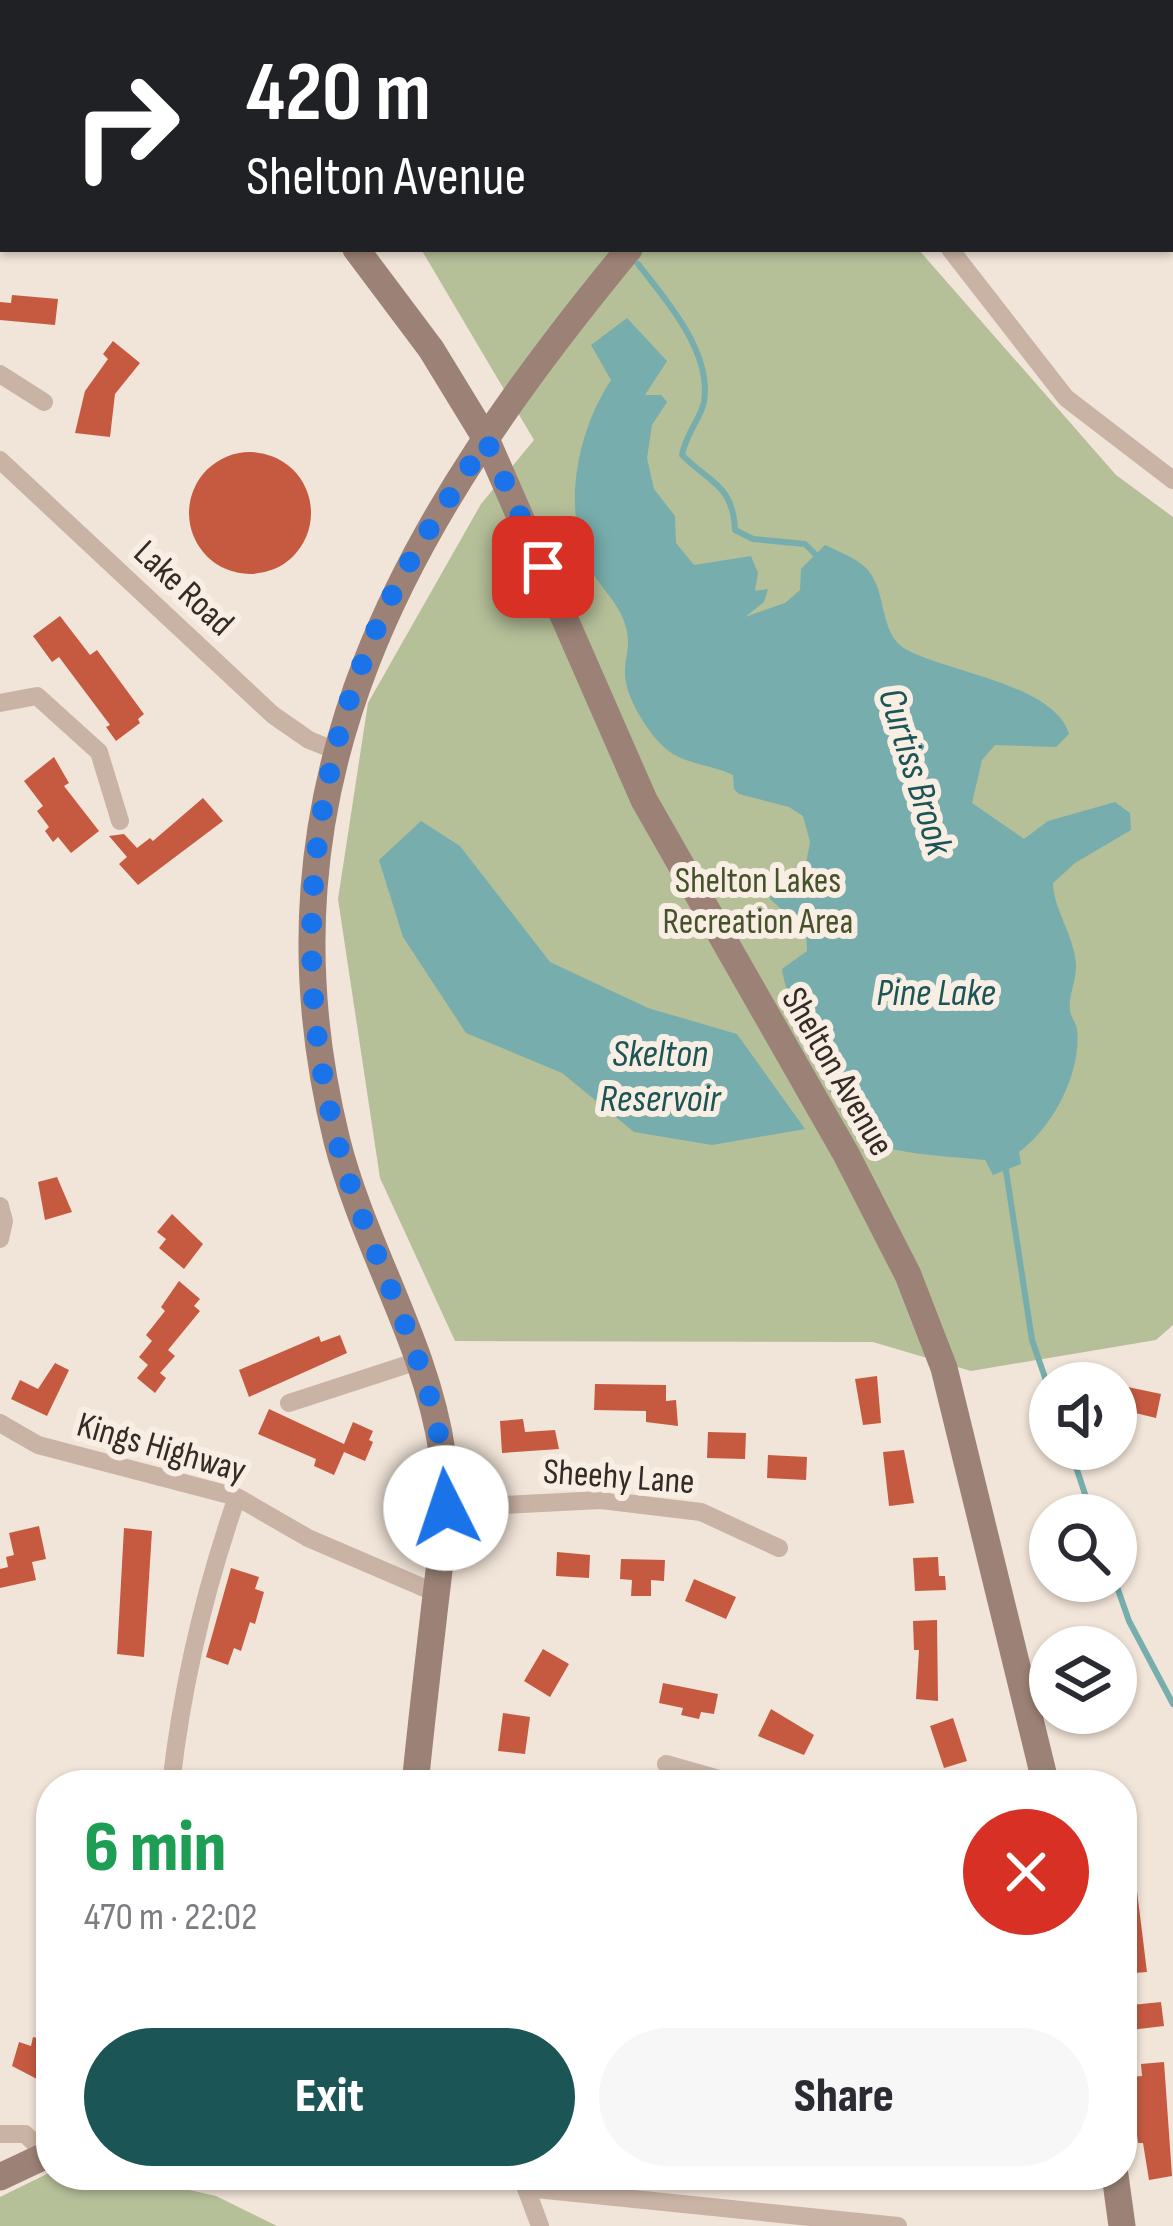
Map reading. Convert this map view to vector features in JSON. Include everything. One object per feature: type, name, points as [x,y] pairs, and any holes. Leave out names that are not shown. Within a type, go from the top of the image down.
[{"type":"main road","name":"Shelton Avenue","points":[[358,252],[431,349],[486,440],[644,800],[846,1154],[923,1308],[956,1413],[1042,1770]]},
{"type":"main road","points":[[417,1770],[446,1508],[442,1453],[418,1361],[338,1145],[318,1048],[313,891],[334,750],[352,693],[399,583],[486,440],[627,252]]},
{"type":"main road","points":[[0,2177],[36,2160]]},
{"type":"main road","points":[[1117,2190],[1123,2226]]},
{"type":"street","points":[[952,252],[1066,398],[1173,480]]},
{"type":"street","points":[[0,374],[44,401]]},
{"type":"street","name":"Lake Road","points":[[0,460],[273,715],[309,740],[334,750]]},
{"type":"street","points":[[0,703],[38,696],[99,752],[120,821]]},
{"type":"street","points":[[0,1206],[4,1221],[0,1239]]},
{"type":"street","points":[[289,1402],[418,1361]]},
{"type":"street","name":"Kings Highway","points":[[0,1423],[38,1445],[237,1497],[308,1538],[436,1594]]},
{"type":"street","points":[[173,1770],[202,1597],[237,1497]]},
{"type":"street","name":"Sheehy Lane","points":[[446,1508],[601,1500],[701,1512],[732,1522],[779,1549]]},
{"type":"street","points":[[666,1764],[687,1770]]},
{"type":"street","points":[[0,2134],[25,2134],[36,2144]]},
{"type":"street","points":[[527,2190],[540,2226]]},
{"type":"street","points":[[592,2190],[898,2226]]},
{"type":"green space","name":"Shelton Lakes Recreation Area","points":[[423,252],[921,252],[1116,475],[1173,517],[1173,1325],[1156,1340],[971,1371],[873,1342],[455,1341],[380,1178],[338,899],[368,703],[481,504],[534,440]]},
{"type":"green space","points":[[36,2179],[36,2190],[189,2190],[216,2196],[277,2226],[0,2226],[0,2197]]},
{"type":"water","name":"Pine Lake","points":[[627,318],[667,361],[645,395],[661,395],[667,402],[652,425],[647,458],[654,489],[675,516],[676,543],[694,565],[751,556],[758,573],[755,591],[768,589],[764,602],[745,617],[785,603],[800,590],[801,569],[825,545],[847,555],[873,577],[898,643],[1044,703],[1060,717],[1069,734],[1056,747],[995,745],[982,760],[972,803],[1024,839],[1048,821],[1115,802],[1130,813],[1131,830],[1075,863],[1053,883],[1074,953],[1070,1005],[1077,1046],[1062,1098],[1043,1129],[1019,1152],[1021,1164],[993,1175],[985,1160],[891,1149],[867,1141],[855,1130],[803,1034],[782,969],[807,951],[806,926],[799,915],[782,910],[770,899],[777,880],[806,863],[810,842],[803,816],[789,807],[739,794],[733,775],[672,754],[652,734],[634,704],[625,675],[627,630],[589,566],[576,520],[575,495],[582,446],[611,380],[591,345]]},
{"type":"water","name":"Skelton Reservoir","points":[[421,821],[460,846],[550,962],[648,1008],[737,1034],[805,1129],[712,1145],[634,1132],[562,1073],[466,1033],[403,937],[379,860]]},
{"type":"building","points":[[12,295],[58,299],[55,325],[0,320],[0,302],[11,303]]},
{"type":"building","points":[[113,341],[140,363],[115,394],[110,437],[75,433],[85,391],[108,359],[103,354]]},
{"type":"building","points":[[250,452],[273,457],[293,470],[306,490],[311,513],[306,536],[293,556],[273,569],[250,574],[227,569],[207,556],[194,536],[189,513],[194,490],[207,470],[227,457]]},
{"type":"building","points":[[60,616],[90,655],[97,650],[144,714],[140,723],[116,741],[106,727],[110,725],[59,657],[52,662],[33,636]]},
{"type":"building","points":[[54,757],[69,783],[64,786],[99,831],[71,853],[58,837],[53,842],[45,831],[49,827],[37,811],[43,806],[24,781]]},
{"type":"building","points":[[203,798],[223,821],[138,885],[119,864],[127,857],[109,836],[124,834],[137,848],[150,838],[153,841]]},
{"type":"building","points":[[57,1177],[72,1212],[45,1220],[38,1182]]},
{"type":"building","points":[[172,1214],[203,1244],[184,1269],[159,1248],[166,1239],[157,1232]]},
{"type":"building","points":[[179,1281],[200,1299],[194,1306],[200,1311],[168,1350],[175,1356],[160,1373],[166,1378],[155,1393],[137,1378],[148,1365],[139,1357],[152,1341],[146,1335],[165,1311],[161,1307]]},
{"type":"building","points":[[340,1335],[347,1353],[249,1397],[239,1370],[319,1336],[321,1342]]},
{"type":"building","points":[[55,1363],[69,1370],[47,1416],[11,1399],[20,1380],[38,1389]]},
{"type":"building","points":[[877,1376],[881,1423],[863,1425],[855,1379]]},
{"type":"building","points":[[595,1384],[666,1385],[666,1401],[676,1400],[678,1426],[646,1422],[646,1411],[594,1410]]},
{"type":"building","points":[[1137,1389],[1161,1394],[1156,1418],[1137,1413]]},
{"type":"building","points":[[269,1409],[344,1444],[353,1422],[373,1431],[365,1461],[344,1452],[334,1475],[314,1466],[316,1459],[258,1434]]},
{"type":"building","points":[[523,1419],[525,1432],[555,1430],[559,1449],[502,1453],[500,1421]]},
{"type":"building","points":[[708,1432],[746,1433],[745,1459],[707,1458]]},
{"type":"building","points":[[904,1450],[914,1503],[889,1506],[883,1452]]},
{"type":"building","points":[[768,1455],[807,1457],[806,1480],[767,1478]]},
{"type":"building","points":[[39,1526],[46,1559],[32,1562],[36,1580],[0,1588],[0,1569],[8,1567],[6,1557],[14,1555],[9,1533]]},
{"type":"building","points":[[124,1528],[152,1531],[144,1657],[117,1654]]},
{"type":"building","points":[[557,1552],[590,1555],[589,1578],[556,1576]]},
{"type":"building","points":[[938,1557],[946,1590],[915,1591],[913,1558]]},
{"type":"building","points":[[621,1559],[665,1560],[664,1581],[651,1580],[651,1596],[631,1596],[632,1580],[620,1579]]},
{"type":"building","points":[[231,1568],[259,1577],[255,1589],[264,1592],[255,1624],[250,1622],[241,1651],[234,1648],[228,1665],[206,1657]]},
{"type":"building","points":[[694,1579],[736,1597],[726,1619],[685,1601]]},
{"type":"building","points":[[937,1620],[938,1701],[916,1699],[919,1650],[914,1650],[913,1621]]},
{"type":"building","points":[[543,1649],[569,1664],[550,1697],[524,1681]]},
{"type":"building","points":[[663,1683],[718,1694],[714,1714],[701,1712],[699,1719],[681,1715],[683,1708],[659,1703]]},
{"type":"building","points":[[771,1709],[814,1735],[804,1755],[758,1736]]},
{"type":"building","points":[[503,1713],[530,1717],[525,1754],[498,1751]]},
{"type":"building","points":[[953,1718],[967,1761],[944,1768],[930,1726]]},
{"type":"building","points":[[1137,1891],[1147,1972],[1137,1973]]},
{"type":"building","points":[[1161,2002],[1164,2026],[1137,2029],[1137,2004]]},
{"type":"building","points":[[36,2038],[36,2078],[12,2066],[19,2042],[31,2046]]},
{"type":"building","points":[[1164,2062],[1172,2176],[1149,2180],[1143,2143],[1138,2143],[1137,2135],[1141,2064]]},
{"type":"waterway","name":"Curtiss Brook","points":[[638,264],[685,328],[701,365],[704,402],[682,455],[725,494],[735,530],[753,539],[805,544],[817,556]]},
{"type":"waterway","name":"Curtiss Brook","points":[[1005,1164],[1032,1340],[1040,1362]]},
{"type":"waterway","name":"Curtiss Brook","points":[[1077,1470],[1085,1494]]},
{"type":"waterway","name":"Curtiss Brook","points":[[1122,1602],[1173,1704]]},
{"type":"route","points":[[446,1508],[434,1410],[338,1145],[318,1048],[312,958],[320,818],[334,750],[381,621],[409,564],[486,440],[543,567]]}]
